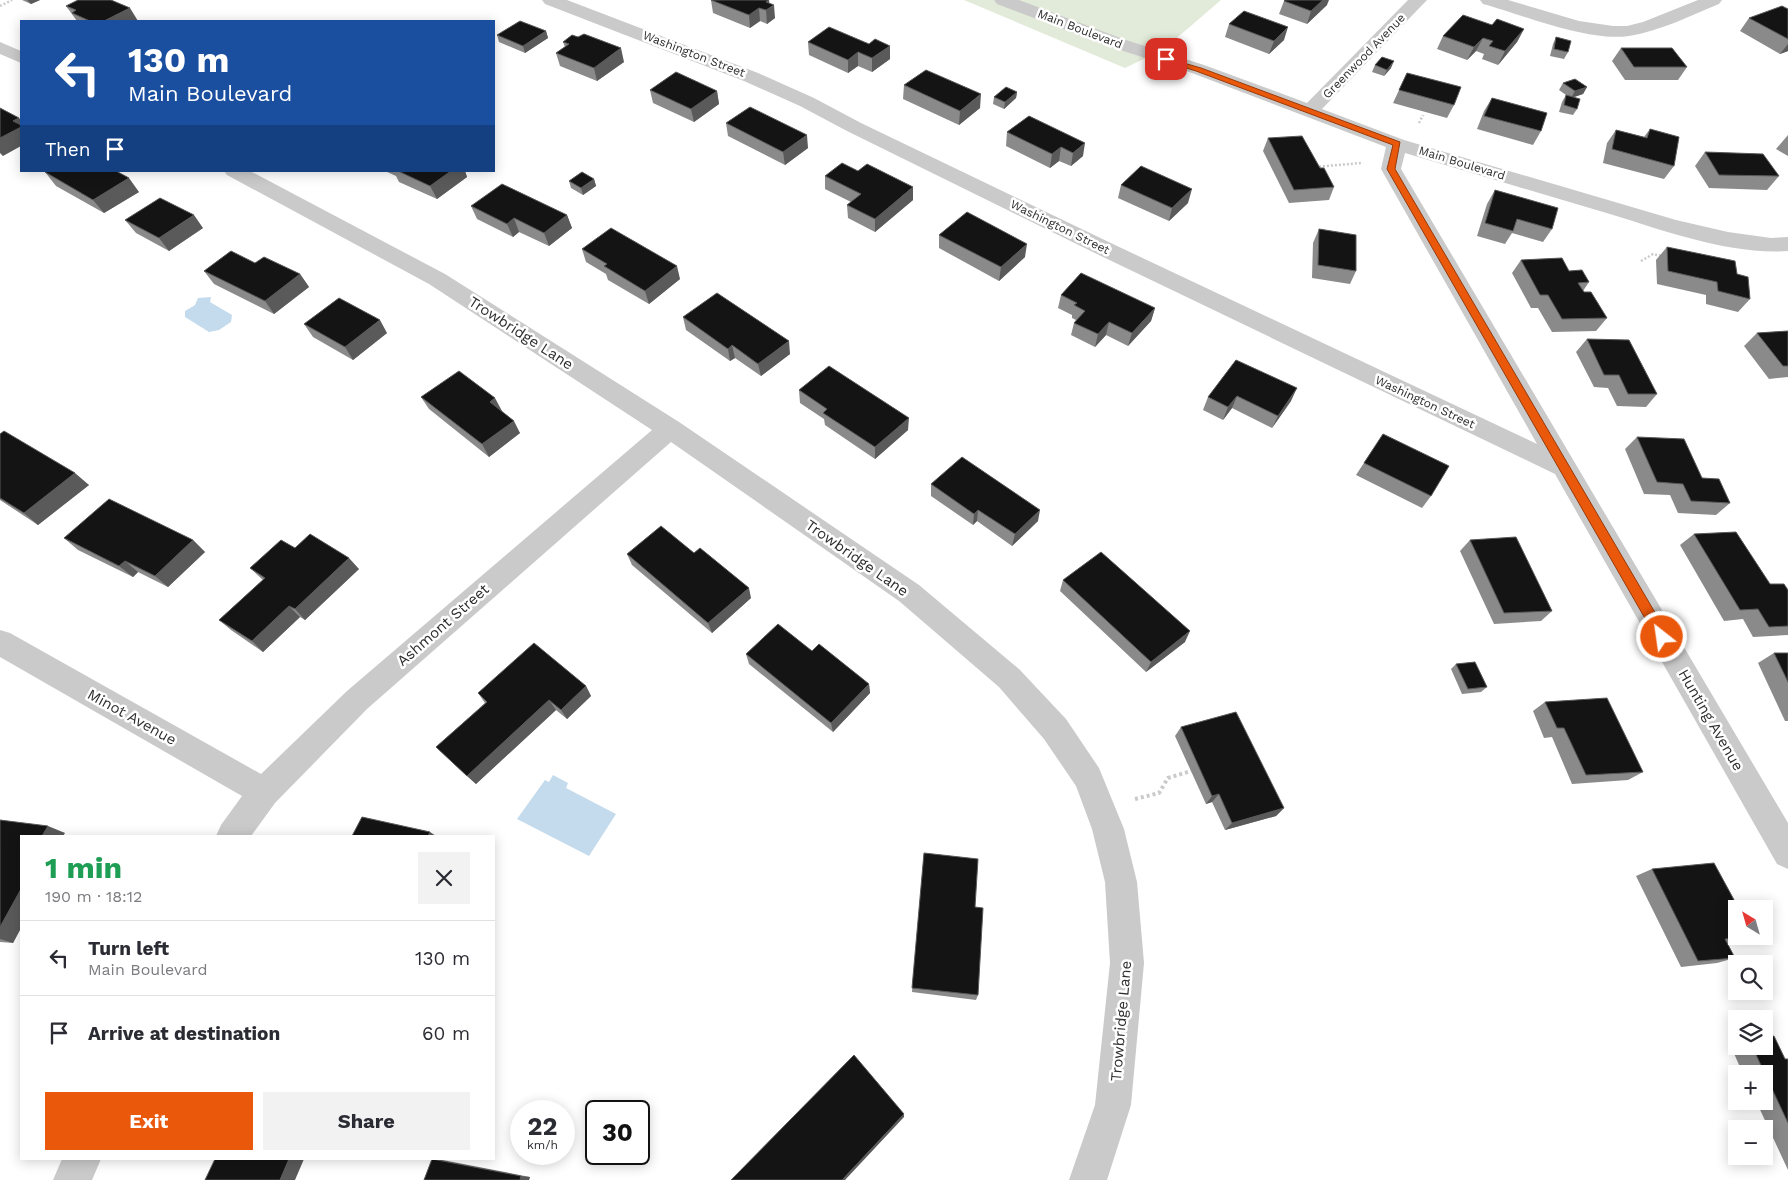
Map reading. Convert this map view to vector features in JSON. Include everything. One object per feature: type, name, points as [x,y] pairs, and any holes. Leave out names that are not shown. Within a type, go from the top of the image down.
[{"type":"street","name":"Washington Street","points":[[551,0],[751,76],[1107,250],[1563,467]]},
{"type":"street","name":"Main Boulevard","points":[[1003,0],[1117,43],[1198,69],[1310,111],[1394,155],[1674,226],[1728,238],[1779,244]]},
{"type":"street","name":"Greenwood Avenue","points":[[1310,111],[1418,0]]},
{"type":"street","points":[[1490,0],[1586,27],[1609,31],[1625,31],[1650,25],[1713,0]]},
{"type":"street","points":[[0,47],[20,57]]},
{"type":"street","name":"Hunting Avenue","points":[[1394,155],[1391,169],[1788,853]]},
{"type":"street","name":"Trowbridge Lane","points":[[236,172],[437,279],[670,429],[909,593],[1009,678],[1055,729],[1088,778],[1108,829],[1121,882],[1127,963],[1113,1105],[1088,1180]]},
{"type":"street","points":[[1779,244],[1788,265]]},
{"type":"street","name":"Ashmont Street","points":[[233,835],[264,792],[357,700],[670,429]]},
{"type":"street","name":"Minot Avenue","points":[[0,642],[264,792]]},
{"type":"street","points":[[72,1180],[82,1160]]},
{"type":"path","points":[[0,6],[12,0]]},
{"type":"path","points":[[1312,168],[1363,163],[1394,155]]},
{"type":"path","points":[[1313,159],[1317,167]]},
{"type":"path","points":[[1640,261],[1650,255]]},
{"type":"path","points":[[1134,799],[1159,793],[1168,778],[1191,771]]},
{"type":"green space","points":[[964,0],[1221,0],[1164,49],[1125,68]]},
{"type":"water","points":[[211,297],[210,302],[232,315],[231,322],[219,330],[209,332],[185,317],[185,311],[195,305],[198,298]]},
{"type":"water","points":[[553,775],[568,783],[566,788],[616,814],[589,856],[517,819],[545,780],[549,782]]},
{"type":"building","points":[[78,0],[111,0],[130,8],[106,20],[88,20],[72,13],[76,10],[66,6]]},
{"type":"building","points":[[711,0],[769,0],[766,2],[774,5],[766,10],[759,8],[749,15]]},
{"type":"building","points":[[1285,0],[1323,0],[1311,11]]},
{"type":"building","points":[[1782,6],[1788,9],[1788,39],[1749,18]]},
{"type":"building","points":[[1244,11],[1288,27],[1274,41],[1229,24]]},
{"type":"building","points":[[1463,15],[1492,25],[1497,19],[1524,29],[1505,51],[1489,46],[1493,41],[1483,38],[1474,47],[1443,36]]},
{"type":"building","points":[[520,21],[546,31],[523,46],[497,35]]},
{"type":"building","points":[[829,27],[869,44],[875,39],[890,46],[872,58],[858,52],[848,60],[808,42]]},
{"type":"building","points":[[584,34],[621,48],[594,68],[556,53],[569,44],[563,42],[572,35],[578,37]]},
{"type":"building","points":[[1556,37],[1571,41],[1568,52],[1554,49]]},
{"type":"building","points":[[1621,48],[1672,48],[1687,67],[1634,67]]},
{"type":"building","points":[[1382,57],[1394,61],[1387,70],[1375,65]]},
{"type":"building","points":[[926,70],[981,94],[960,111],[904,85]]},
{"type":"building","points":[[676,72],[717,91],[691,109],[650,90]]},
{"type":"building","points":[[1407,73],[1461,87],[1454,105],[1399,90]]},
{"type":"building","points":[[1575,79],[1587,87],[1575,91],[1563,83]]},
{"type":"building","points":[[1006,87],[1017,92],[1005,102],[994,97]]},
{"type":"building","points":[[1566,95],[1580,99],[1577,109],[1564,105]]},
{"type":"building","points":[[1492,98],[1547,113],[1541,131],[1484,116]]},
{"type":"building","points":[[750,107],[807,135],[783,152],[726,123]]},
{"type":"building","points":[[0,108],[19,118],[13,121],[20,124],[20,128],[0,138]]},
{"type":"building","points":[[1029,116],[1085,143],[1073,153],[1061,147],[1052,154],[1007,132]]},
{"type":"building","points":[[1650,129],[1679,137],[1674,166],[1612,149],[1616,130],[1647,138]]},
{"type":"building","points":[[1302,136],[1320,168],[1324,168],[1334,187],[1294,190],[1268,138]]},
{"type":"building","points":[[1705,152],[1763,154],[1779,176],[1719,175]]},
{"type":"building","points":[[842,163],[858,171],[867,164],[913,187],[875,219],[847,205],[861,194],[825,176]]},
{"type":"building","points":[[1141,166],[1192,189],[1172,208],[1121,185]]},
{"type":"building","points":[[45,172],[118,172],[129,178],[93,200]]},
{"type":"building","points":[[400,172],[450,172],[430,186]]},
{"type":"building","points":[[582,172],[594,179],[581,188],[569,181]]},
{"type":"building","points":[[502,184],[567,215],[544,233],[514,218],[507,224],[471,206]]},
{"type":"building","points":[[1495,190],[1558,208],[1552,229],[1517,219],[1513,231],[1485,223]]},
{"type":"building","points":[[160,198],[194,215],[159,238],[125,220]]},
{"type":"building","points":[[967,212],[1027,244],[1001,267],[939,235]]},
{"type":"building","points":[[611,228],[677,266],[645,291],[604,266],[607,264],[582,249]]},
{"type":"building","points":[[1319,229],[1356,235],[1356,271],[1318,265]]},
{"type":"building","points":[[1667,247],[1735,261],[1737,274],[1748,277],[1750,299],[1718,291],[1717,282],[1668,271]]},
{"type":"building","points":[[231,251],[255,263],[264,257],[300,274],[265,301],[204,271]]},
{"type":"building","points":[[1562,258],[1569,271],[1582,270],[1589,282],[1578,283],[1584,292],[1591,292],[1607,318],[1562,319],[1548,295],[1540,295],[1521,260]]},
{"type":"building","points":[[1081,273],[1155,308],[1132,333],[1109,322],[1098,334],[1074,323],[1085,311],[1074,305],[1077,303],[1061,295]]},
{"type":"building","points":[[717,293],[789,341],[758,364],[732,345],[728,349],[683,317]]},
{"type":"building","points":[[339,298],[380,320],[345,347],[304,324]]},
{"type":"building","points":[[1788,331],[1788,366],[1783,366],[1757,333]]},
{"type":"building","points":[[1587,339],[1629,340],[1657,394],[1628,394],[1619,375],[1604,375]]},
{"type":"building","points":[[1236,360],[1297,388],[1278,416],[1237,396],[1228,407],[1208,397]]},
{"type":"building","points":[[829,366],[909,418],[875,447],[823,413],[827,409],[799,390]]},
{"type":"building","points":[[459,371],[495,398],[490,402],[514,421],[482,444],[421,397]]},
{"type":"building","points":[[4,431],[75,473],[24,513],[0,498],[0,434]]},
{"type":"building","points":[[1383,434],[1449,466],[1431,496],[1364,463]]},
{"type":"building","points":[[1637,437],[1684,439],[1702,478],[1719,479],[1730,503],[1691,501],[1683,484],[1657,482]]},
{"type":"building","points":[[962,457],[1040,510],[1015,534],[978,510],[974,514],[931,484]]},
{"type":"building","points":[[109,499],[193,540],[155,576],[125,561],[119,566],[64,538]]},
{"type":"building","points":[[661,526],[694,553],[700,548],[749,588],[708,623],[627,554]]},
{"type":"building","points":[[1736,532],[1770,584],[1784,584],[1788,590],[1788,626],[1769,627],[1758,609],[1740,610],[1694,534]]},
{"type":"building","points":[[310,534],[349,558],[295,609],[289,606],[252,641],[219,620],[265,578],[250,568],[281,540],[295,548]]},
{"type":"building","points":[[1516,537],[1552,611],[1504,613],[1470,540]]},
{"type":"building","points":[[1101,552],[1190,631],[1151,662],[1063,580]]},
{"type":"building","points":[[778,624],[812,651],[819,644],[869,684],[831,723],[746,654]]},
{"type":"building","points":[[534,643],[586,686],[561,710],[549,700],[467,776],[436,747],[487,702],[478,693]]},
{"type":"building","points":[[1774,653],[1788,653],[1788,682]]},
{"type":"building","points":[[1475,662],[1487,687],[1468,689],[1456,664]]},
{"type":"building","points":[[1607,698],[1643,772],[1586,775],[1564,728],[1557,728],[1545,702]]},
{"type":"building","points":[[1236,712],[1284,808],[1232,823],[1219,794],[1212,796],[1181,727]]},
{"type":"building","points":[[362,817],[430,832],[428,835],[353,835]]},
{"type":"building","points":[[0,820],[48,826],[43,835],[20,835],[20,891],[0,927]]},
{"type":"building","points":[[924,853],[978,859],[975,907],[983,908],[978,995],[912,988]]},
{"type":"building","points":[[1714,863],[1734,900],[1728,900],[1728,939],[1725,939],[1733,955],[1728,955],[1728,959],[1698,961],[1652,869]]},
{"type":"building","points":[[1773,1036],[1785,1059],[1788,1059],[1788,1123],[1773,1091],[1773,1065],[1761,1065],[1756,1055],[1773,1055]]},
{"type":"building","points":[[854,1055],[904,1114],[842,1180],[731,1180]]},
{"type":"building","points":[[215,1160],[289,1160],[280,1180],[205,1180]]},
{"type":"building","points":[[432,1160],[521,1176],[520,1180],[424,1180]]},
{"type":"route","points":[[1166,59],[1198,69],[1397,144],[1391,169],[1662,637]]}]
